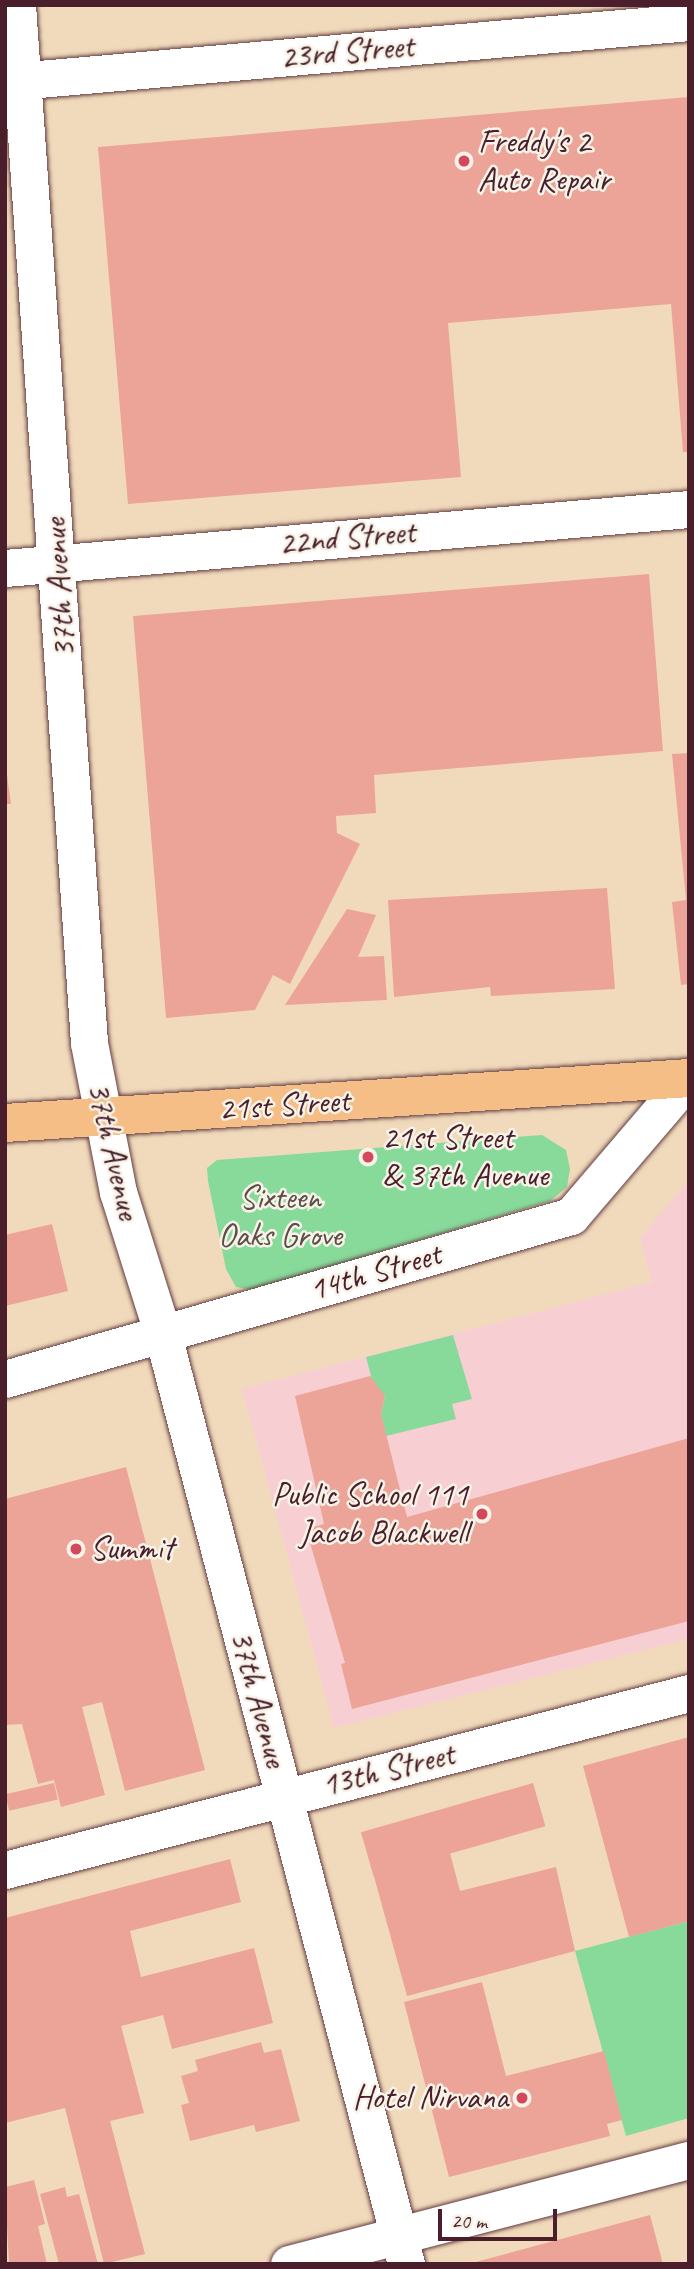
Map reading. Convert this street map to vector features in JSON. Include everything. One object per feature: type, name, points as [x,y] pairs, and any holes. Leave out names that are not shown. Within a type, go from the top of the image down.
[{"type":"main road","name":"21st Street","points":[[5,1123],[689,1078]]},
{"type":"street","name":"37th Avenue","points":[[17,5],[14,81],[59,564],[89,1043],[118,1192],[163,1335],[402,2250]]},
{"type":"street","name":"23rd Street","points":[[14,81],[689,22]]},
{"type":"street","name":"22nd Street","points":[[5,568],[689,509]]},
{"type":"street","name":"14th Street","points":[[5,1379],[570,1216],[689,1078]]},
{"type":"street","name":"13th Street","points":[[5,1870],[689,1693]]},
{"type":"street","points":[[289,2264],[402,2250],[689,2160]]},
{"type":"shaded area","name":"Public School 111 Jacob Blackwell","points":[[689,1180],[689,1639],[334,1728],[242,1389],[652,1282],[640,1238]]},
{"type":"green space","name":"Sixteen Oaks Grove","points":[[542,1135],[566,1150],[570,1169],[567,1187],[550,1201],[252,1290],[236,1287],[226,1269],[208,1181],[207,1168],[217,1160]]},
{"type":"green space","points":[[453,1335],[472,1399],[452,1404],[456,1419],[386,1436],[381,1414],[385,1396],[373,1384],[366,1357]]},
{"type":"green space","points":[[689,1921],[689,2118],[626,2136],[575,1951]]},
{"type":"building","points":[[689,97],[689,452],[683,452],[671,304],[448,323],[461,477],[128,504],[98,147]]},
{"type":"building","points":[[649,574],[663,751],[374,775],[376,813],[336,816],[337,833],[360,844],[290,984],[273,975],[255,1010],[166,1018],[133,616]]},
{"type":"building","points":[[689,753],[689,984],[681,985],[672,902],[686,900],[672,754]]},
{"type":"building","points":[[5,760],[11,804],[5,804]]},
{"type":"building","points":[[607,888],[615,989],[491,996],[490,987],[394,997],[388,900]]},
{"type":"building","points":[[347,909],[376,915],[358,957],[384,956],[387,1000],[285,1005]]},
{"type":"building","points":[[52,1224],[68,1291],[5,1306],[5,1235]]},
{"type":"building","name":"Public School 111 Jacob Blackwell","points":[[370,1376],[385,1396],[381,1414],[407,1517],[689,1438],[689,1621],[352,1709],[341,1664],[345,1663],[306,1529],[324,1524],[295,1396]]},
{"type":"building","points":[[126,1467],[205,1770],[125,1791],[102,1702],[82,1707],[105,1795],[61,1807],[54,1780],[38,1784],[22,1724],[5,1725],[5,1499]]},
{"type":"building","points":[[689,1737],[689,1921],[629,1937],[583,1766]]},
{"type":"building","points":[[54,1783],[58,1800],[9,1811],[5,1794]]},
{"type":"building","points":[[533,1783],[545,1826],[373,1876],[361,1832]]},
{"type":"building","points":[[450,1853],[460,1891],[556,1867],[575,1951],[407,1996],[373,1873]]},
{"type":"building","points":[[230,1859],[241,1902],[130,1931],[141,1977],[254,1948],[273,2023],[172,2049],[163,2015],[121,2026],[144,2113],[110,2121],[145,2254],[104,2264],[65,2108],[5,2123],[5,1918]]},
{"type":"building","name":"Hotel Nirvana","points":[[482,1982],[506,2076],[604,2051],[622,2120],[607,2124],[610,2136],[449,2177],[404,2002]]},
{"type":"building","points":[[261,2042],[264,2053],[281,2049],[300,2121],[256,2132],[254,2125],[190,2141],[181,2105],[189,2103],[181,2076],[198,2071],[195,2060]]},
{"type":"building","points":[[34,2180],[45,2224],[38,2226],[47,2264],[9,2264],[5,2187]]},
{"type":"building","points":[[65,2187],[67,2197],[79,2194],[98,2264],[59,2264],[40,2194]]},
{"type":"building","points":[[650,2215],[663,2264],[472,2264],[472,2263]]},
{"type":"place","name":"Freddy's 2 Auto Repair","points":[[464,161]]},
{"type":"place","name":"21st Street & 37th Avenue","points":[[368,1157]]},
{"type":"place","name":"Public School 111 Jacob Blackwell","points":[[482,1514]]},
{"type":"place","name":"Summit","points":[[76,1549]]},
{"type":"place","name":"Hotel Nirvana","points":[[522,2098]]}]
